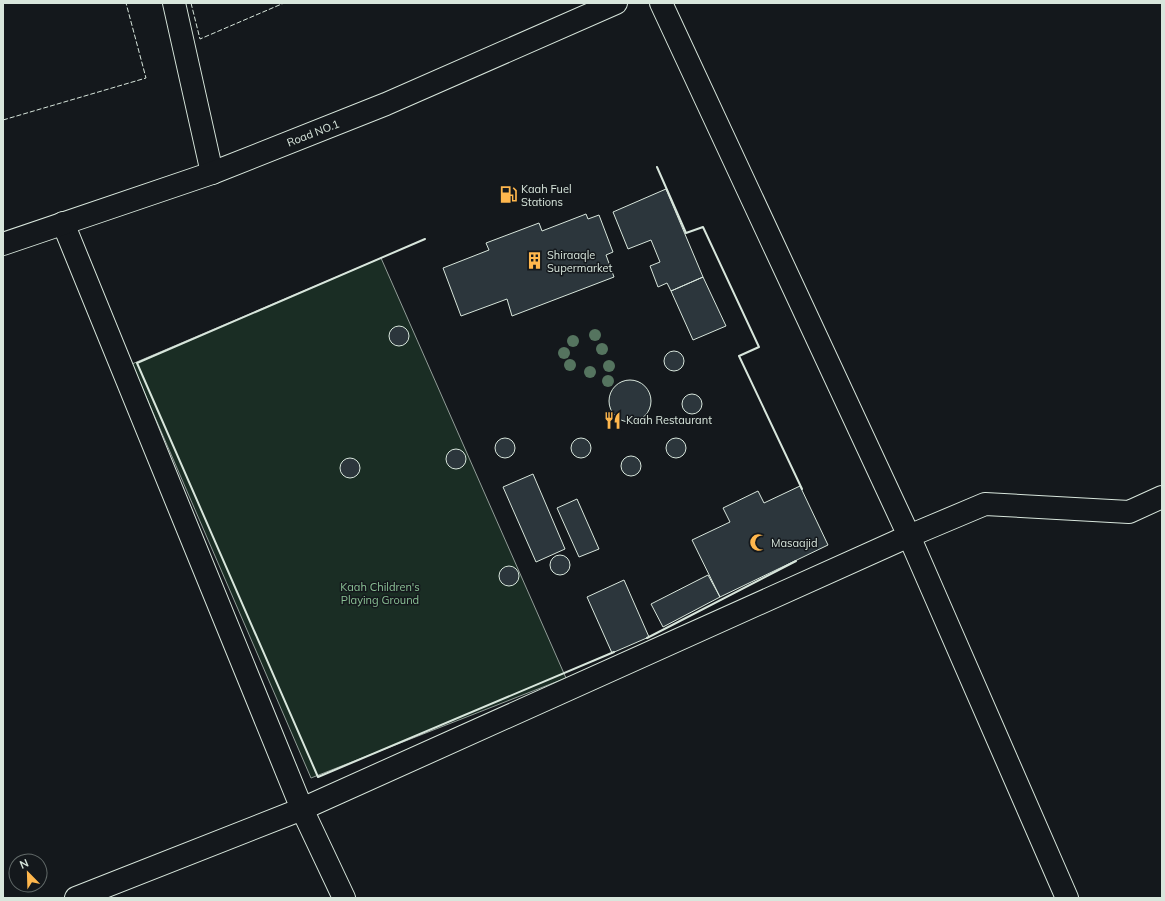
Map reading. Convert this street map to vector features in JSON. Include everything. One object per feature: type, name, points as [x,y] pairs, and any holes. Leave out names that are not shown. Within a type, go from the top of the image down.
[{"type":"main road","points":[[174,3],[212,173]]},
{"type":"main road","name":"Road NO.1","points":[[3,244],[212,173],[386,104],[616,3]]},
{"type":"main road","points":[[661,3],[909,536],[1067,898]]},
{"type":"main road","points":[[63,223],[302,809],[344,898]]},
{"type":"main road","points":[[76,898],[302,809],[909,536],[985,504],[1129,512],[1162,497]]},
{"type":"green space","name":"Kaah Children's Playing Ground","points":[[381,258],[566,678],[311,778],[132,364]]},
{"type":"building","points":[[666,189],[703,277],[671,291],[667,283],[658,287],[650,266],[660,262],[651,240],[628,249],[613,212]]},
{"type":"building","name":"Shiraaqle Supermarket","points":[[586,214],[588,219],[599,215],[613,252],[606,255],[614,277],[512,316],[507,299],[461,316],[443,268],[489,250],[486,243],[539,223],[542,231]]},
{"type":"building","points":[[703,277],[726,326],[693,340],[671,291]]},
{"type":"building","points":[[399,326],[406,329],[409,336],[406,343],[399,346],[392,343],[389,336],[392,329]]},
{"type":"building","points":[[674,351],[681,354],[684,361],[681,368],[674,371],[667,368],[664,361],[667,354]]},
{"type":"building","points":[[626,380],[634,380],[642,383],[648,389],[651,401],[648,413],[642,419],[634,422],[626,422],[618,419],[612,413],[609,405],[609,397],[612,389],[618,383]]},
{"type":"building","points":[[692,394],[699,397],[702,404],[699,411],[692,414],[685,411],[682,404],[685,397]]},
{"type":"building","points":[[505,438],[512,441],[515,448],[512,455],[505,458],[498,455],[495,448],[498,441]]},
{"type":"building","points":[[581,438],[588,441],[591,448],[588,455],[581,458],[574,455],[571,448],[574,441]]},
{"type":"building","points":[[676,438],[683,441],[686,448],[683,455],[676,458],[669,455],[666,448],[669,441]]},
{"type":"building","points":[[456,449],[463,452],[466,459],[463,466],[456,469],[449,466],[446,459],[449,452]]},
{"type":"building","points":[[631,456],[638,459],[641,466],[638,473],[631,476],[624,473],[621,466],[624,459]]},
{"type":"building","points":[[350,458],[357,461],[360,468],[357,475],[350,478],[343,475],[340,468],[343,461]]},
{"type":"building","points":[[533,474],[565,549],[536,562],[503,487]]},
{"type":"building","points":[[800,486],[828,545],[720,597],[692,540],[730,522],[723,508],[758,491],[764,503]]},
{"type":"building","points":[[577,499],[599,549],[579,557],[557,508]]},
{"type":"building","points":[[560,555],[567,558],[570,565],[567,572],[560,575],[553,572],[550,565],[553,558]]},
{"type":"building","points":[[509,566],[516,569],[519,576],[516,583],[509,586],[502,583],[499,576],[502,569]]},
{"type":"building","points":[[708,575],[720,597],[663,627],[651,604]]},
{"type":"building","points":[[624,580],[649,637],[612,653],[587,597]]},
{"type":"fence","points":[[3,120],[146,78],[126,3]]},
{"type":"fence","points":[[191,3],[200,39],[284,3]]},
{"type":"wall","points":[[657,167],[686,233],[703,227],[759,347],[739,356],[802,489]]},
{"type":"wall","points":[[425,239],[137,363],[318,777],[614,652]]},
{"type":"wall","points":[[647,638],[796,561]]},
{"type":"place","name":"Kaah Fuel Stations","points":[[508,195]]},
{"type":"place","name":"Shiraaqle Supermarket","points":[[534,261]]},
{"type":"place","name":"Kaah Restaurant","points":[[613,420]]},
{"type":"place","name":"Masaajid","points":[[758,543]]}]
